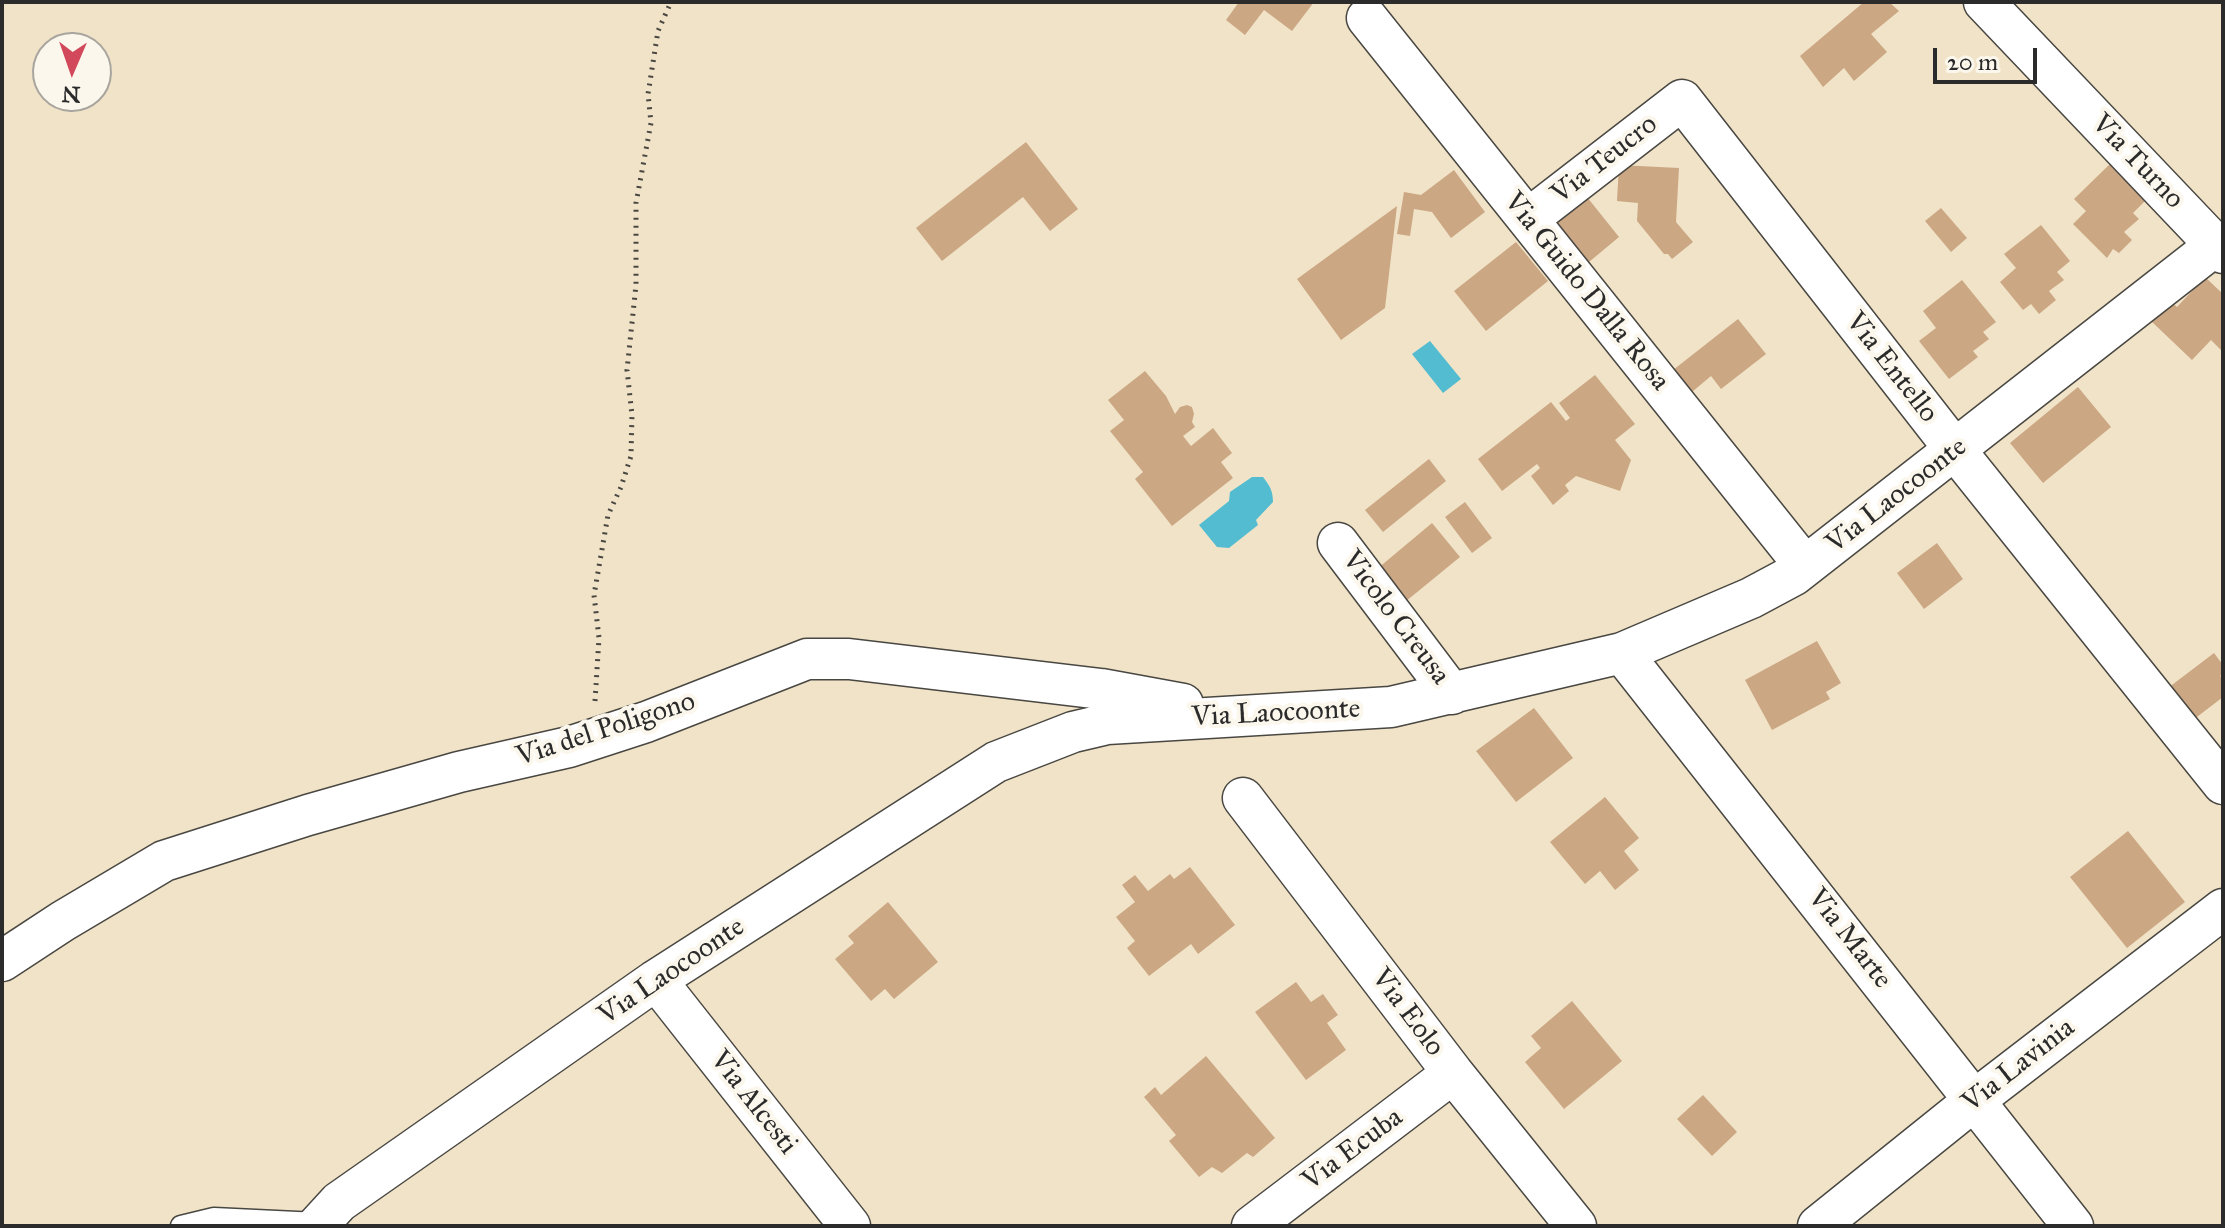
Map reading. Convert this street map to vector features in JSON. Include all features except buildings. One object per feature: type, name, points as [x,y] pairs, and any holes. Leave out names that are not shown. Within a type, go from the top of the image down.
[{"type":"street","name":"Via Turno","points":[[1984,2],[2219,249]]},
{"type":"street","name":"Via Guido Dalla Rosa","points":[[1367,18],[1805,566]]},
{"type":"street","name":"Via Teucro","points":[[1528,219],[1682,100]]},
{"type":"street","name":"Via Entello","points":[[1682,100],[1956,451],[2223,784]]},
{"type":"street","name":"Via Laocoonte","points":[[331,1219],[656,980],[996,762],[1073,732],[1107,724],[1391,707],[1622,653],[1751,598],[1805,566],[2219,249]]},
{"type":"street","name":"Vicolo Creusa","points":[[1338,543],[1452,694]]},
{"type":"street","name":"Via Marte","points":[[1622,653],[2073,1226]]},
{"type":"street","name":"Via del Poligono","points":[[2,961],[164,861],[429,781],[596,738],[646,722],[807,659],[849,659],[1101,689],[1242,714]]},
{"type":"street","name":"Via Eolo","points":[[1243,798],[1453,1073],[1576,1226]]},
{"type":"street","name":"Via Lavinia","points":[[1818,1226],[1976,1099],[2223,909]]},
{"type":"street","name":"Via Alcesti","points":[[656,980],[850,1226]]},
{"type":"street","name":"Via Ecuba","points":[[1252,1226],[1453,1073]]},
{"type":"lane","points":[[181,1226],[214,1218],[331,1219]]},
{"type":"path","points":[[596,738],[595,684],[599,638],[594,595],[608,515],[631,456],[632,415],[627,370],[636,285],[636,203],[651,123],[648,94],[658,31],[671,2]]},
{"type":"water","points":[[1430,341],[1461,379],[1443,393],[1412,354]]},
{"type":"water","points":[[1252,477],[1263,477],[1271,489],[1273,502],[1256,520],[1258,525],[1229,548],[1217,547],[1199,525],[1229,501],[1230,492]]}]
